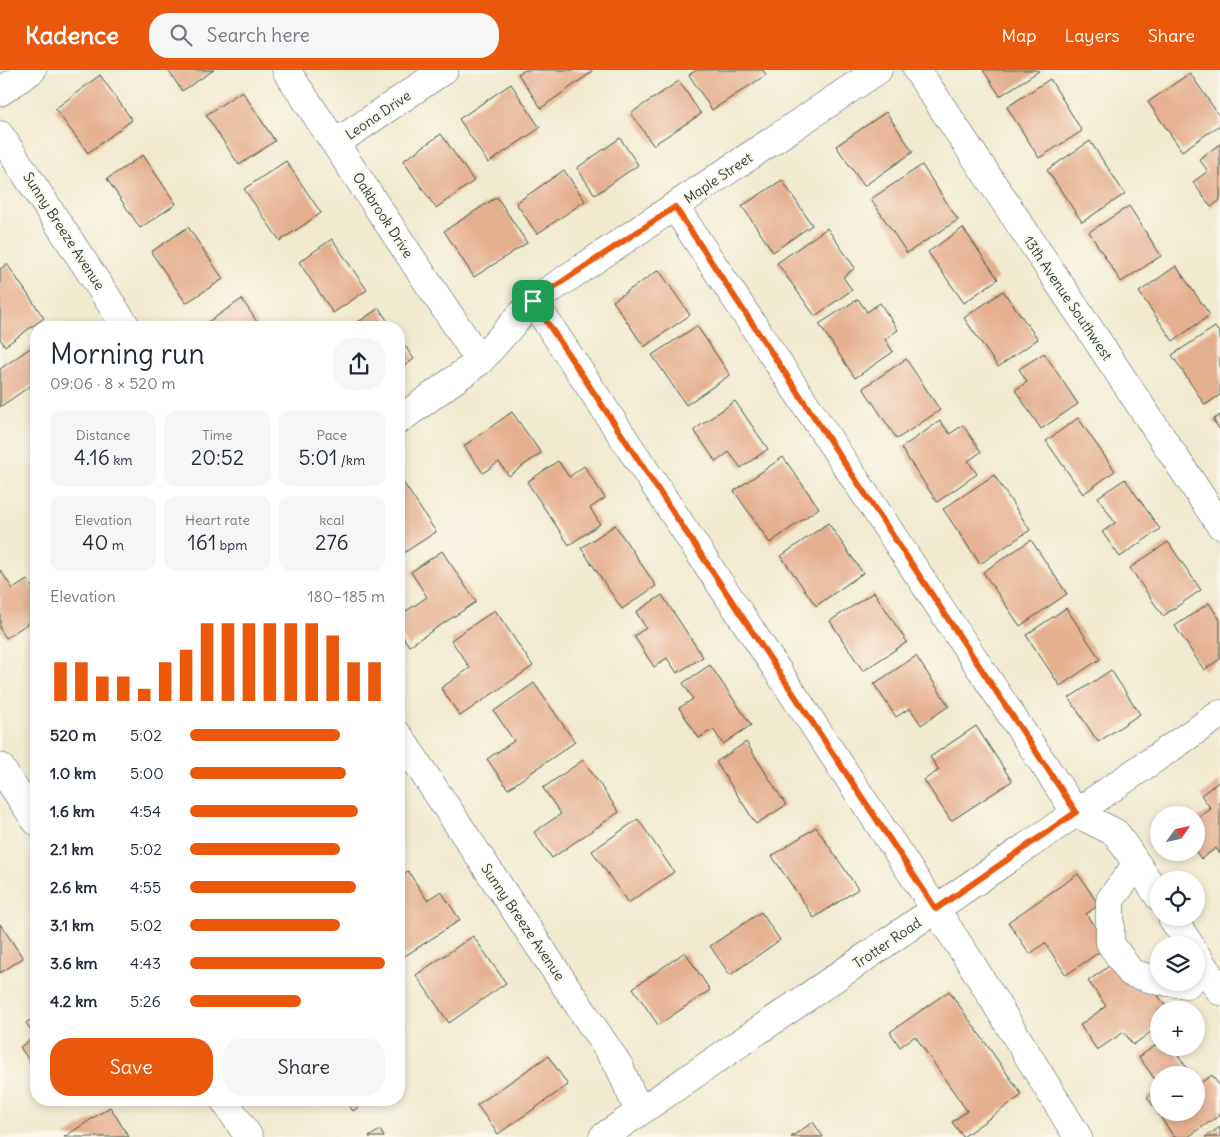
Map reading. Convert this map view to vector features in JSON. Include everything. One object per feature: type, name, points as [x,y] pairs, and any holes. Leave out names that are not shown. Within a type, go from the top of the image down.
[{"type":"street","name":"Oakbrook Drive","points":[[286,70],[480,361]]},
{"type":"street","name":"Leona Drive","points":[[336,143],[444,70]]},
{"type":"street","name":"Maple Street","points":[[405,416],[480,361],[533,301],[878,70]]},
{"type":"street","name":"13th Avenue Southwest","points":[[917,70],[1220,525]]},
{"type":"street","name":"Sunny Breeze Avenue","points":[[0,135],[122,321]]},
{"type":"street","points":[[675,207],[1076,812],[1116,833],[1150,884]]},
{"type":"street","points":[[533,301],[936,909],[1078,1137]]},
{"type":"street","name":"Trotter Road","points":[[603,1137],[1220,714]]},
{"type":"street","name":"Sunny Breeze Avenue","points":[[405,745],[619,1066],[639,1112]]},
{"type":"street","points":[[0,767],[30,812]]},
{"type":"street","points":[[1137,864],[1110,900],[1110,943],[1130,973],[1150,979]]},
{"type":"street","points":[[228,1106],[249,1137]]},
{"type":"building","points":[[168,70],[214,70],[182,91]]},
{"type":"building","points":[[525,70],[591,70],[592,72],[541,108],[518,74]]},
{"type":"building","points":[[696,70],[763,70],[766,75],[712,110],[689,75]]},
{"type":"building","points":[[983,70],[1038,70],[1039,71],[1000,96]]},
{"type":"building","points":[[1190,73],[1220,117],[1220,125],[1182,151],[1148,102]]},
{"type":"building","points":[[100,75],[132,120],[88,153],[55,109]]},
{"type":"building","points":[[1050,79],[1082,131],[1039,158],[1007,107]]},
{"type":"building","points":[[679,81],[701,114],[653,145],[631,113]]},
{"type":"building","points":[[511,84],[540,128],[488,163],[459,119]]},
{"type":"building","points":[[242,91],[275,141],[239,165],[206,115]]},
{"type":"building","points":[[886,112],[913,152],[864,186],[836,146]]},
{"type":"building","points":[[441,134],[474,181],[436,208],[403,161]]},
{"type":"building","points":[[620,138],[638,165],[595,195],[577,168]]},
{"type":"building","points":[[1090,141],[1125,194],[1082,222],[1047,170]]},
{"type":"building","points":[[1220,144],[1220,200],[1211,207],[1193,182],[1208,171],[1199,159]]},
{"type":"building","points":[[143,155],[176,204],[140,228],[107,179]]},
{"type":"building","points":[[286,161],[321,213],[280,241],[244,189]]},
{"type":"building","points":[[922,165],[958,220],[907,253],[871,199]]},
{"type":"building","points":[[564,170],[585,201],[537,234],[516,203]]},
{"type":"building","points":[[782,180],[812,225],[773,252],[742,206]]},
{"type":"building","points":[[497,197],[527,243],[474,277],[444,231]]},
{"type":"building","points":[[1129,206],[1161,256],[1121,282],[1089,232]]},
{"type":"building","points":[[188,227],[223,279],[186,303],[151,252]]},
{"type":"building","points":[[827,228],[855,268],[843,277],[852,290],[815,316],[777,263]]},
{"type":"building","points":[[963,228],[998,279],[964,303],[928,252]]},
{"type":"building","points":[[332,239],[367,290],[333,313],[299,262]]},
{"type":"building","points":[[7,264],[44,318],[40,321],[30,321],[30,328],[5,346],[0,339],[0,269]]},
{"type":"building","points":[[1176,266],[1210,315],[1173,341],[1139,292]]},
{"type":"building","points":[[659,270],[690,315],[644,347],[613,301]]},
{"type":"building","points":[[1003,291],[1038,339],[998,367],[964,318]]},
{"type":"building","points":[[242,299],[256,321],[209,321]]},
{"type":"building","points":[[858,299],[867,312],[880,303],[898,330],[885,339],[893,352],[855,378],[819,324]]},
{"type":"building","points":[[379,308],[387,321],[360,321]]},
{"type":"building","points":[[697,326],[730,375],[686,405],[652,355]]},
{"type":"building","points":[[1215,327],[1220,334],[1220,395],[1205,405],[1172,355]]},
{"type":"building","points":[[405,346],[414,359],[405,366]]},
{"type":"building","points":[[30,348],[30,386],[0,407],[0,369]]},
{"type":"building","points":[[1044,353],[1078,404],[1041,429],[1015,390],[1027,382],[1019,369]]},
{"type":"building","points":[[906,359],[940,410],[897,439],[863,388]]},
{"type":"building","points":[[735,401],[768,449],[741,468],[729,452],[716,462],[694,430]]},
{"type":"building","points":[[512,412],[541,453],[509,476],[499,462],[483,473],[464,446]]},
{"type":"building","points":[[1220,415],[1220,430],[1213,420]]},
{"type":"building","points":[[1078,418],[1115,471],[1083,494],[1046,441]]},
{"type":"building","points":[[940,421],[950,434],[963,425],[981,452],[968,461],[977,474],[937,502],[901,448]]},
{"type":"building","points":[[783,457],[819,508],[770,543],[734,491]]},
{"type":"building","points":[[558,461],[569,477],[584,466],[605,498],[590,508],[600,524],[569,545],[527,482]]},
{"type":"building","points":[[994,475],[1030,530],[980,564],[943,509]]},
{"type":"building","points":[[1125,479],[1160,529],[1120,557],[1102,532],[1115,523],[1098,497]]},
{"type":"building","points":[[405,485],[436,532],[405,552]]},
{"type":"building","points":[[828,523],[863,573],[816,606],[781,556]]},
{"type":"building","points":[[615,525],[656,586],[622,609],[581,548]]},
{"type":"building","points":[[1031,540],[1067,594],[1020,626],[983,572]]},
{"type":"building","points":[[1168,542],[1201,590],[1163,616],[1130,568]]},
{"type":"building","points":[[442,551],[476,602],[409,646],[405,640],[405,612],[427,597],[411,572]]},
{"type":"building","points":[[0,570],[13,589],[27,580],[30,584],[30,622],[6,638],[0,629]]},
{"type":"building","points":[[874,592],[907,642],[863,671],[830,621]]},
{"type":"building","points":[[662,595],[703,657],[677,673],[667,658],[654,667],[634,636],[646,628],[636,612]]},
{"type":"building","points":[[1209,603],[1220,620],[1220,659],[1204,670],[1175,626]]},
{"type":"building","points":[[1066,608],[1100,659],[1060,686],[1026,635]]},
{"type":"building","points":[[495,610],[533,666],[460,716],[441,688],[470,668],[451,640]]},
{"type":"building","points":[[916,656],[949,706],[921,725],[910,708],[896,717],[874,684]]},
{"type":"building","points":[[710,665],[751,725],[723,744],[713,729],[699,738],[679,708],[693,699],[683,683]]},
{"type":"building","points":[[1111,670],[1140,714],[1098,742],[1069,698]]},
{"type":"building","points":[[534,683],[575,742],[508,789],[487,759],[514,741],[494,711]]},
{"type":"building","points":[[976,726],[1012,781],[951,821],[924,780],[939,770],[930,757]]},
{"type":"building","points":[[746,742],[786,805],[756,824],[716,762]]},
{"type":"building","points":[[583,760],[619,812],[552,858],[534,832],[561,814],[543,788]]},
{"type":"building","points":[[1220,781],[1220,854],[1216,848],[1205,856],[1205,813],[1211,809],[1201,795]]},
{"type":"building","points":[[638,819],[674,872],[628,903],[592,851]]},
{"type":"building","points":[[816,827],[858,889],[814,918],[772,856]]},
{"type":"building","points":[[408,871],[427,900],[441,891],[460,920],[405,956],[405,873]]},
{"type":"building","points":[[1078,874],[1099,905],[1086,914],[1108,946],[1066,975],[1045,943],[1030,954],[1008,922]]},
{"type":"building","points":[[761,912],[780,940],[730,975],[710,946]]},
{"type":"building","points":[[0,924],[23,958],[0,973]]},
{"type":"building","points":[[473,936],[506,983],[449,1023],[416,975]]},
{"type":"building","points":[[685,952],[710,990],[658,1025],[633,988]]},
{"type":"building","points":[[1115,962],[1132,988],[1146,978],[1150,984],[1150,991],[1155,991],[1162,1001],[1150,1001],[1150,1033],[1133,1045],[1124,1032],[1097,1050],[1080,1025],[1106,1006],[1088,981]]},
{"type":"building","points":[[949,991],[1022,1095],[963,1137],[952,1122],[967,1111],[915,1036],[900,1047],[890,1032]]},
{"type":"building","points":[[30,1020],[30,1029],[26,1023]]},
{"type":"building","points":[[30,1040],[30,1062],[20,1047]]},
{"type":"building","points":[[1150,1049],[1150,1056],[1179,1056],[1186,1066],[1150,1066],[1150,1072],[1139,1057]]},
{"type":"building","points":[[548,1056],[568,1085],[498,1134],[477,1105]]},
{"type":"building","points":[[1212,1075],[1220,1087],[1220,1115],[1188,1137],[1174,1137],[1163,1121],[1205,1121],[1205,1080]]},
{"type":"building","points":[[349,1106],[360,1106],[353,1111]]},
{"type":"building","points":[[110,1107],[129,1137],[64,1137]]},
{"type":"building","points":[[813,1122],[823,1137],[791,1137]]},
{"type":"building","points":[[1220,1127],[1220,1137],[1205,1137]]},
{"type":"building","points":[[380,1130],[384,1137],[369,1137]]},
{"type":"route","points":[[675,207],[1076,812],[936,909],[533,301],[675,207]]}]
